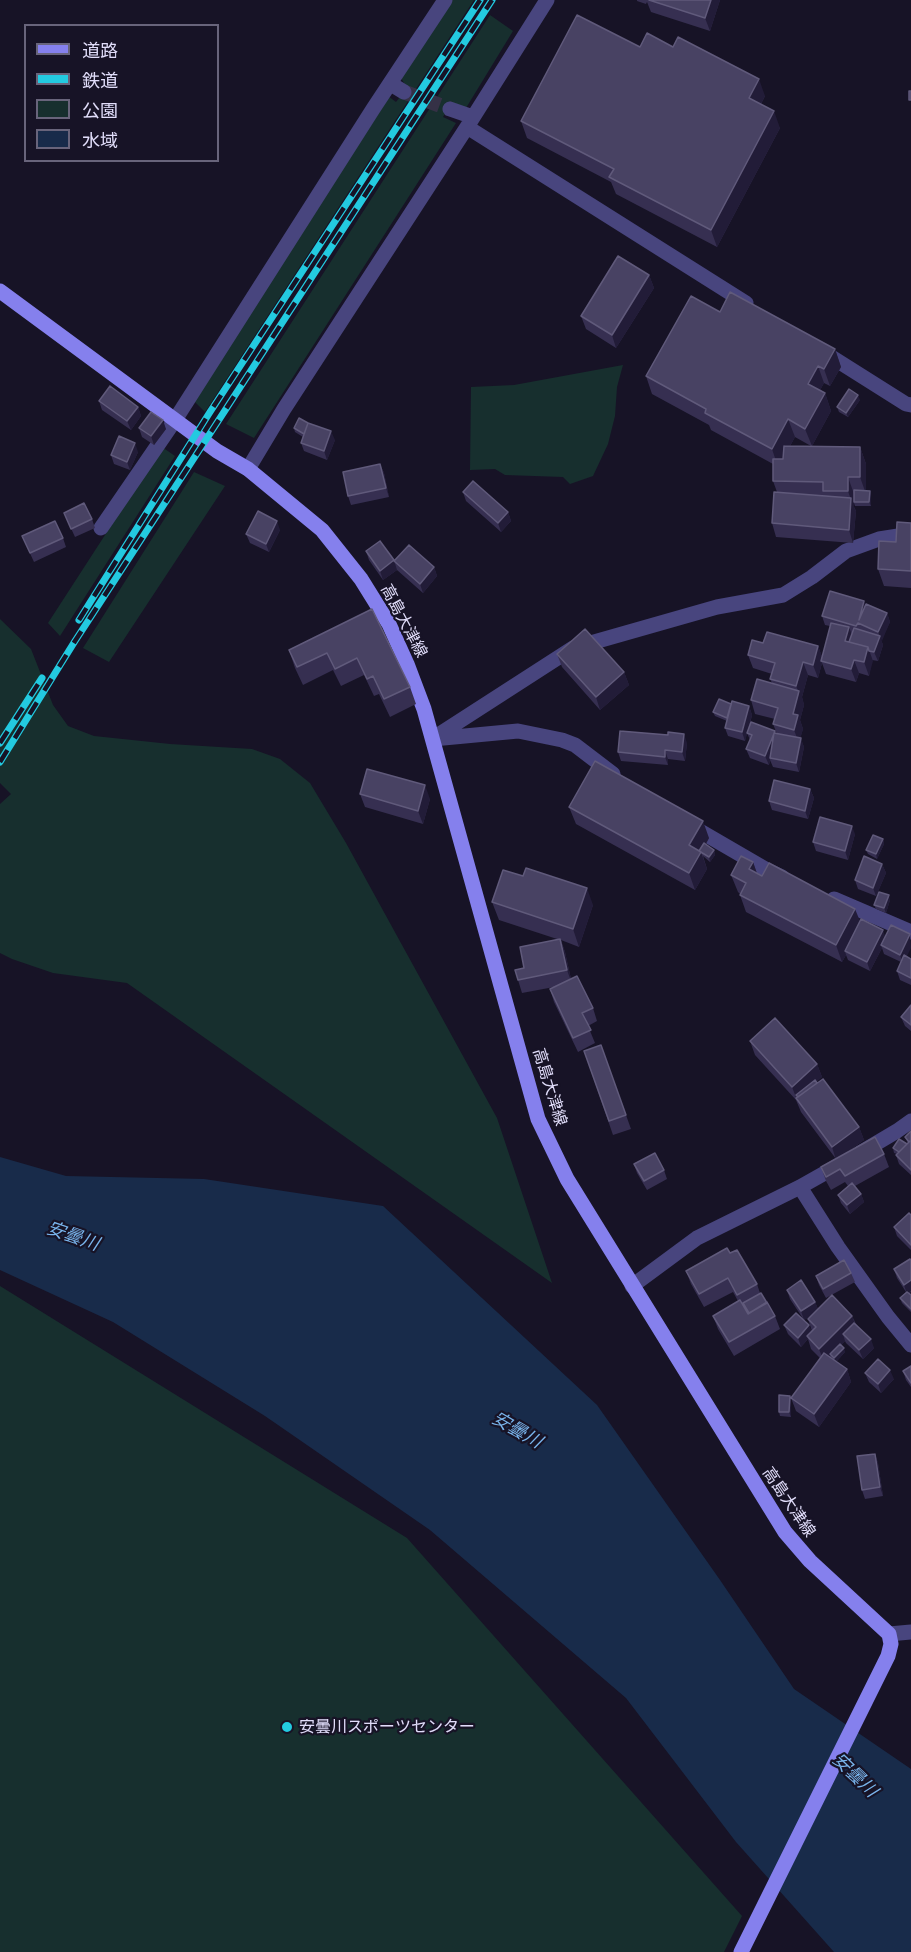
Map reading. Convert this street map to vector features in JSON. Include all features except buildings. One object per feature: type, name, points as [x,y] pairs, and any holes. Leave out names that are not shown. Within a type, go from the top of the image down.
[{"type":"main road","name":"高島大津線","points":[[0,291],[216,451],[248,469],[322,530],[362,579],[389,624],[424,708],[538,1119],[567,1179],[785,1533],[810,1561],[889,1635]]},
{"type":"main road","points":[[741,1952],[888,1656],[891,1644],[889,1635]]},
{"type":"street","points":[[101,528],[175,420],[445,0]]},
{"type":"street","points":[[248,469],[284,409],[547,0]]},
{"type":"street","points":[[391,84],[404,92]]},
{"type":"street","points":[[450,109],[757,310]]},
{"type":"street","points":[[806,342],[911,405]]},
{"type":"street","points":[[433,739],[573,648],[717,607],[783,595],[812,577],[846,551],[879,539],[911,534]]},
{"type":"street","points":[[433,739],[518,732],[562,740],[575,745],[621,780]]},
{"type":"street","points":[[684,822],[767,870],[799,884]]},
{"type":"street","points":[[820,893],[911,932]]},
{"type":"street","points":[[632,1286],[697,1238],[800,1187],[911,1121]]},
{"type":"street","points":[[800,1187],[844,1256],[911,1345]]},
{"type":"street","points":[[889,1635],[911,1632]]},
{"type":"green space","points":[[450,0],[474,0],[205,412],[193,400],[388,96],[396,102],[407,88],[401,78]]},
{"type":"green space","points":[[490,15],[513,31],[466,108],[452,103],[443,117],[456,123],[254,438],[226,424]]},
{"type":"green space","points":[[623,365],[608,444],[593,476],[570,484],[563,477],[505,475],[495,469],[470,470],[471,387],[514,385]]},
{"type":"green space","points":[[162,447],[175,456],[60,636],[48,623]]},
{"type":"green space","points":[[194,472],[225,486],[109,662],[83,648]]},
{"type":"green space","points":[[0,619],[31,649],[53,705],[68,726],[94,736],[252,749],[280,759],[310,783],[346,843],[497,1118],[552,1283],[127,983],[53,973],[0,953],[0,804],[11,794],[0,783]]},
{"type":"green space","name":"安曇川スポーツセンター","points":[[0,1286],[407,1538],[742,1916],[724,1952],[0,1952]]},
{"type":"water","name":"安曇川","points":[[0,1157],[66,1176],[204,1179],[383,1206],[597,1405],[794,1689],[911,1769],[911,1952],[834,1952],[736,1842],[626,1698],[430,1530],[265,1416],[113,1322],[0,1270]]},
{"type":"tunnel","points":[[404,92],[450,109]]},
{"type":"railway","points":[[79,620],[210,412],[480,0]]},
{"type":"railway","points":[[0,762],[75,641],[492,0]]},
{"type":"railway","points":[[0,743],[42,678]]},
{"type":"place","name":"安曇川スポーツセンター","points":[[287,1727]]}]
